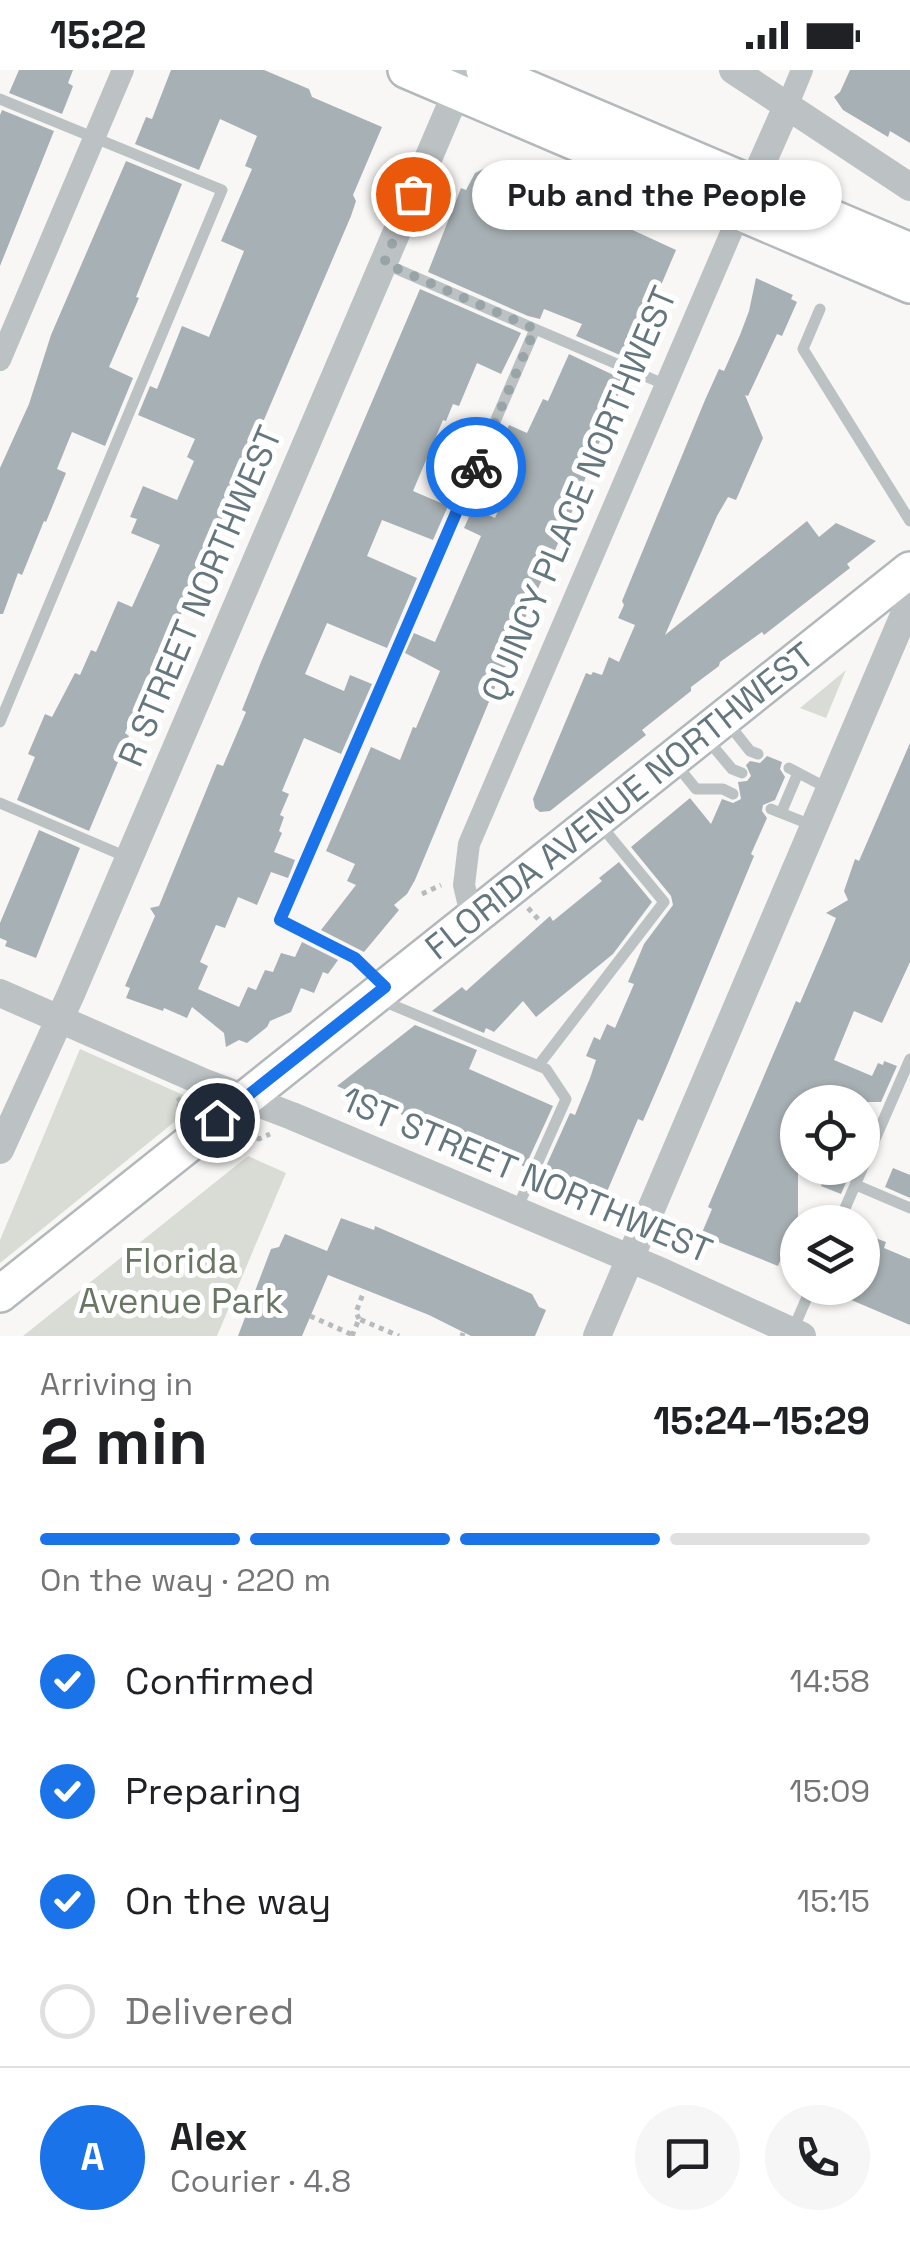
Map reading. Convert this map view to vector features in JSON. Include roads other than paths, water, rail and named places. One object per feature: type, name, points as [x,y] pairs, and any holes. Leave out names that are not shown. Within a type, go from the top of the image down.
[{"type":"main road","points":[[406,70],[469,77],[747,197],[910,285]]},
{"type":"main road","points":[[747,197],[910,251]]},
{"type":"main road","name":"FLORIDA AVENUE NORTHWEST","points":[[0,1294],[245,1116],[379,992],[910,570]]},
{"type":"street","points":[[0,360],[123,70]]},
{"type":"street","points":[[733,70],[909,181]]},
{"type":"street","points":[[788,104],[802,70]]},
{"type":"street","name":"R STREET NORTHWEST","points":[[2,1138],[129,858],[384,263],[469,77]]},
{"type":"street","name":"QUINCY PLACE NORTHWEST","points":[[472,918],[464,886],[470,844],[788,104]]},
{"type":"street","points":[[597,1336],[910,601]]},
{"type":"street","name":"1ST STREET NORTHWEST","points":[[0,994],[58,1019],[245,1116],[516,1211],[797,1334]]},
{"type":"lane","points":[[0,99],[222,190],[0,722]]},
{"type":"lane","points":[[384,263],[666,384]]},
{"type":"lane","points":[[820,310],[802,349],[910,521]]},
{"type":"lane","points":[[516,1211],[566,1099],[546,1070],[379,992],[355,958],[280,920],[535,329]]},
{"type":"lane","points":[[672,760],[696,789],[728,792],[737,771],[754,752],[714,727]]},
{"type":"lane","points":[[714,727],[737,771]]},
{"type":"lane","points":[[814,826],[776,811],[793,771],[830,789]]},
{"type":"lane","points":[[0,803],[129,858]]},
{"type":"lane","points":[[538,1066],[664,902],[596,820]]},
{"type":"lane","points":[[880,1129],[910,1059]]},
{"type":"lane","points":[[847,1205],[856,1185],[910,1208]]},
{"type":"lane","points":[[797,1334],[805,1305]]},
{"type":"place","name":"Pub and the People","points":[[413,194]]},
{"type":"park label","name":"Florida Avenue Park","points":[[181,1281]]}]
